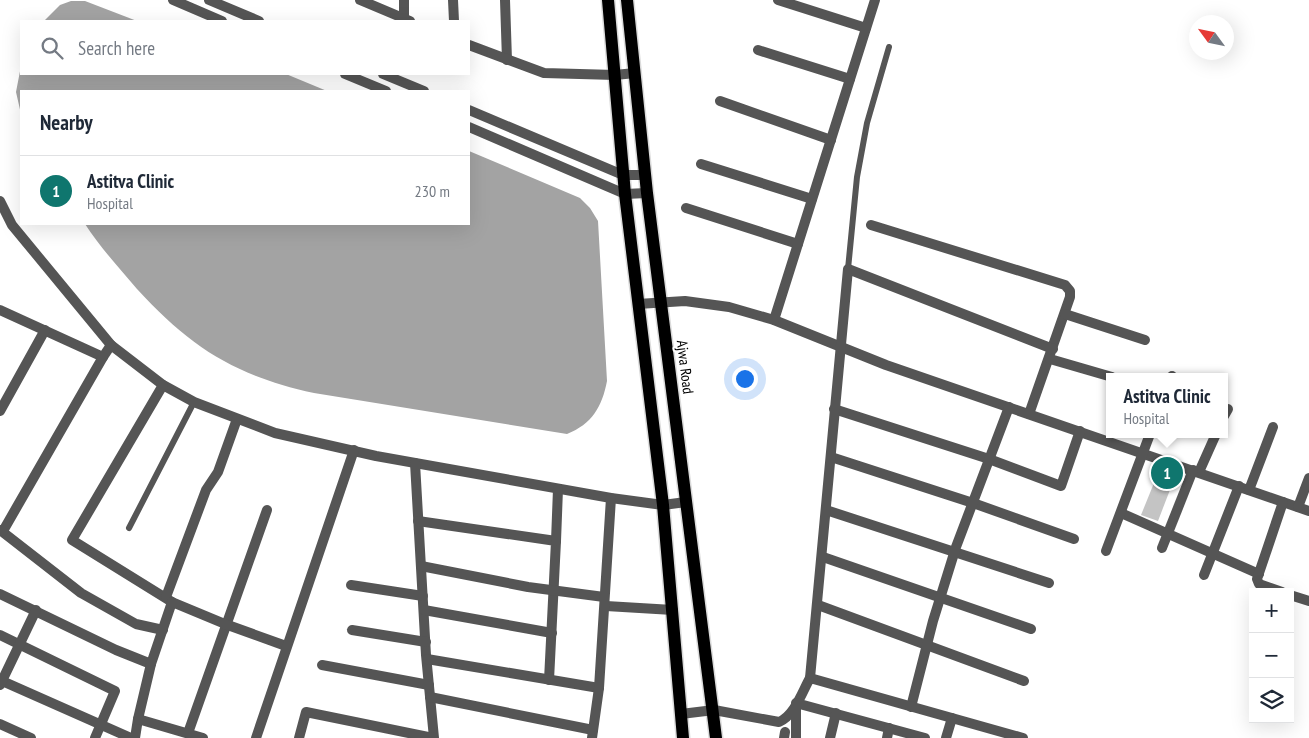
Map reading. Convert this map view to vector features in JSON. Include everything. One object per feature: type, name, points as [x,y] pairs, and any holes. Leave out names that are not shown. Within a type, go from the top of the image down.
[{"type":"main road","points":[[608,0],[625,194],[663,505],[683,738]]},
{"type":"main road","name":"Ajwa Road","points":[[627,0],[647,193],[714,710],[716,738]]},
{"type":"street","points":[[173,0],[220,20]]},
{"type":"street","points":[[209,0],[257,20]]},
{"type":"street","points":[[360,0],[407,20]]},
{"type":"street","points":[[404,0],[407,20]]},
{"type":"street","points":[[453,0],[454,20]]},
{"type":"street","points":[[505,0],[508,60]]},
{"type":"street","points":[[778,0],[866,28]]},
{"type":"street","points":[[774,320],[875,0]]},
{"type":"street","points":[[470,45],[544,73],[615,75],[635,73]]},
{"type":"street","points":[[758,50],[850,78]]},
{"type":"street","points":[[347,75],[384,90]]},
{"type":"street","points":[[385,75],[422,90]]},
{"type":"street","points":[[720,101],[831,140]]},
{"type":"street","points":[[470,110],[623,175],[645,175]]},
{"type":"street","points":[[470,127],[625,194],[647,193]]},
{"type":"street","points":[[701,164],[812,199]]},
{"type":"street","points":[[0,201],[12,225],[111,344],[163,385],[194,402],[275,433],[415,463],[611,498],[663,505],[686,502]]},
{"type":"street","points":[[686,208],[798,244]]},
{"type":"street","points":[[870,225],[1065,284],[1070,291],[1070,297],[1030,414]]},
{"type":"street","points":[[681,714],[714,710],[779,722],[786,719],[810,678],[818,605],[839,348],[848,269],[1051,354],[1106,375]]},
{"type":"street","points":[[638,304],[685,301],[729,307],[774,320],[839,348],[1309,510]]},
{"type":"street","points":[[0,310],[103,357]]},
{"type":"street","points":[[1065,314],[1145,340]]},
{"type":"street","points":[[0,411],[45,330]]},
{"type":"street","points":[[111,344],[2,530],[81,593],[136,624],[163,630]]},
{"type":"street","points":[[163,385],[72,540],[169,600],[225,624],[286,646]]},
{"type":"street","points":[[911,706],[927,643],[955,552],[1009,407]]},
{"type":"street","points":[[834,410],[989,459],[1061,486],[1080,431]]},
{"type":"street","points":[[135,738],[151,664],[163,630],[169,600],[206,490],[218,472],[237,419]]},
{"type":"street","points":[[1249,490],[1273,427]]},
{"type":"street","points":[[1106,551],[1149,438]]},
{"type":"street","points":[[1162,548],[1196,471],[1214,438]]},
{"type":"street","points":[[256,738],[354,450]]},
{"type":"street","points":[[830,457],[973,503],[1074,540]]},
{"type":"street","points":[[299,738],[306,712],[434,738],[427,659],[415,463]]},
{"type":"street","points":[[1298,507],[1309,478]]},
{"type":"street","points":[[1204,575],[1239,486]]},
{"type":"street","points":[[549,680],[558,488]]},
{"type":"street","points":[[430,697],[592,734],[599,688],[611,498]]},
{"type":"street","points":[[1270,588],[1259,584],[1257,580],[1283,502]]},
{"type":"street","points":[[188,733],[225,624],[267,510]]},
{"type":"street","points":[[826,510],[1049,583]]},
{"type":"street","points":[[1121,513],[1168,532],[1212,554],[1259,574]]},
{"type":"street","points":[[418,522],[556,541]]},
{"type":"street","points":[[822,558],[1031,629]]},
{"type":"street","points":[[421,566],[605,602],[672,610]]},
{"type":"street","points":[[351,585],[423,596]]},
{"type":"street","points":[[0,594],[116,650],[151,664]]},
{"type":"street","points":[[1294,596],[1309,601]]},
{"type":"street","points":[[818,605],[927,643],[1024,680]]},
{"type":"street","points":[[36,610],[1,682],[131,738]]},
{"type":"street","points":[[424,610],[552,633]]},
{"type":"street","points":[[352,630],[426,642]]},
{"type":"street","points":[[0,635],[115,691],[95,738]]},
{"type":"street","points":[[427,659],[492,668],[599,688]]},
{"type":"street","points":[[322,664],[429,685]]},
{"type":"street","points":[[810,678],[952,718],[1002,735],[1023,738]]},
{"type":"street","points":[[796,703],[836,713],[888,733],[925,738]]},
{"type":"street","points":[[796,703],[796,738]]},
{"type":"street","points":[[830,738],[836,713]]},
{"type":"street","points":[[946,738],[952,718]]},
{"type":"street","points":[[138,719],[203,738]]},
{"type":"street","points":[[0,724],[31,738]]},
{"type":"lane","points":[[848,269],[857,177],[867,123],[889,47]]},
{"type":"lane","points":[[129,528],[194,402]]},
{"type":"shaded area","points":[[71,1],[85,1],[134,20],[45,20],[60,5]]},
{"type":"shaded area","points":[[20,71],[20,75],[288,75],[325,90],[20,90],[20,110],[16,92]]},
{"type":"shaded area","points":[[470,151],[580,198],[590,208],[598,221],[607,381],[605,390],[599,407],[589,420],[567,434],[314,393],[286,386],[261,378],[217,357],[176,328],[137,289],[86,225],[470,225]]},
{"type":"building","points":[[1162,463],[1178,469],[1158,521],[1141,515],[1154,483],[1160,485],[1162,480],[1156,478]]},
{"type":"place","name":"Astitva Clinic","points":[[1167,473]]}]
